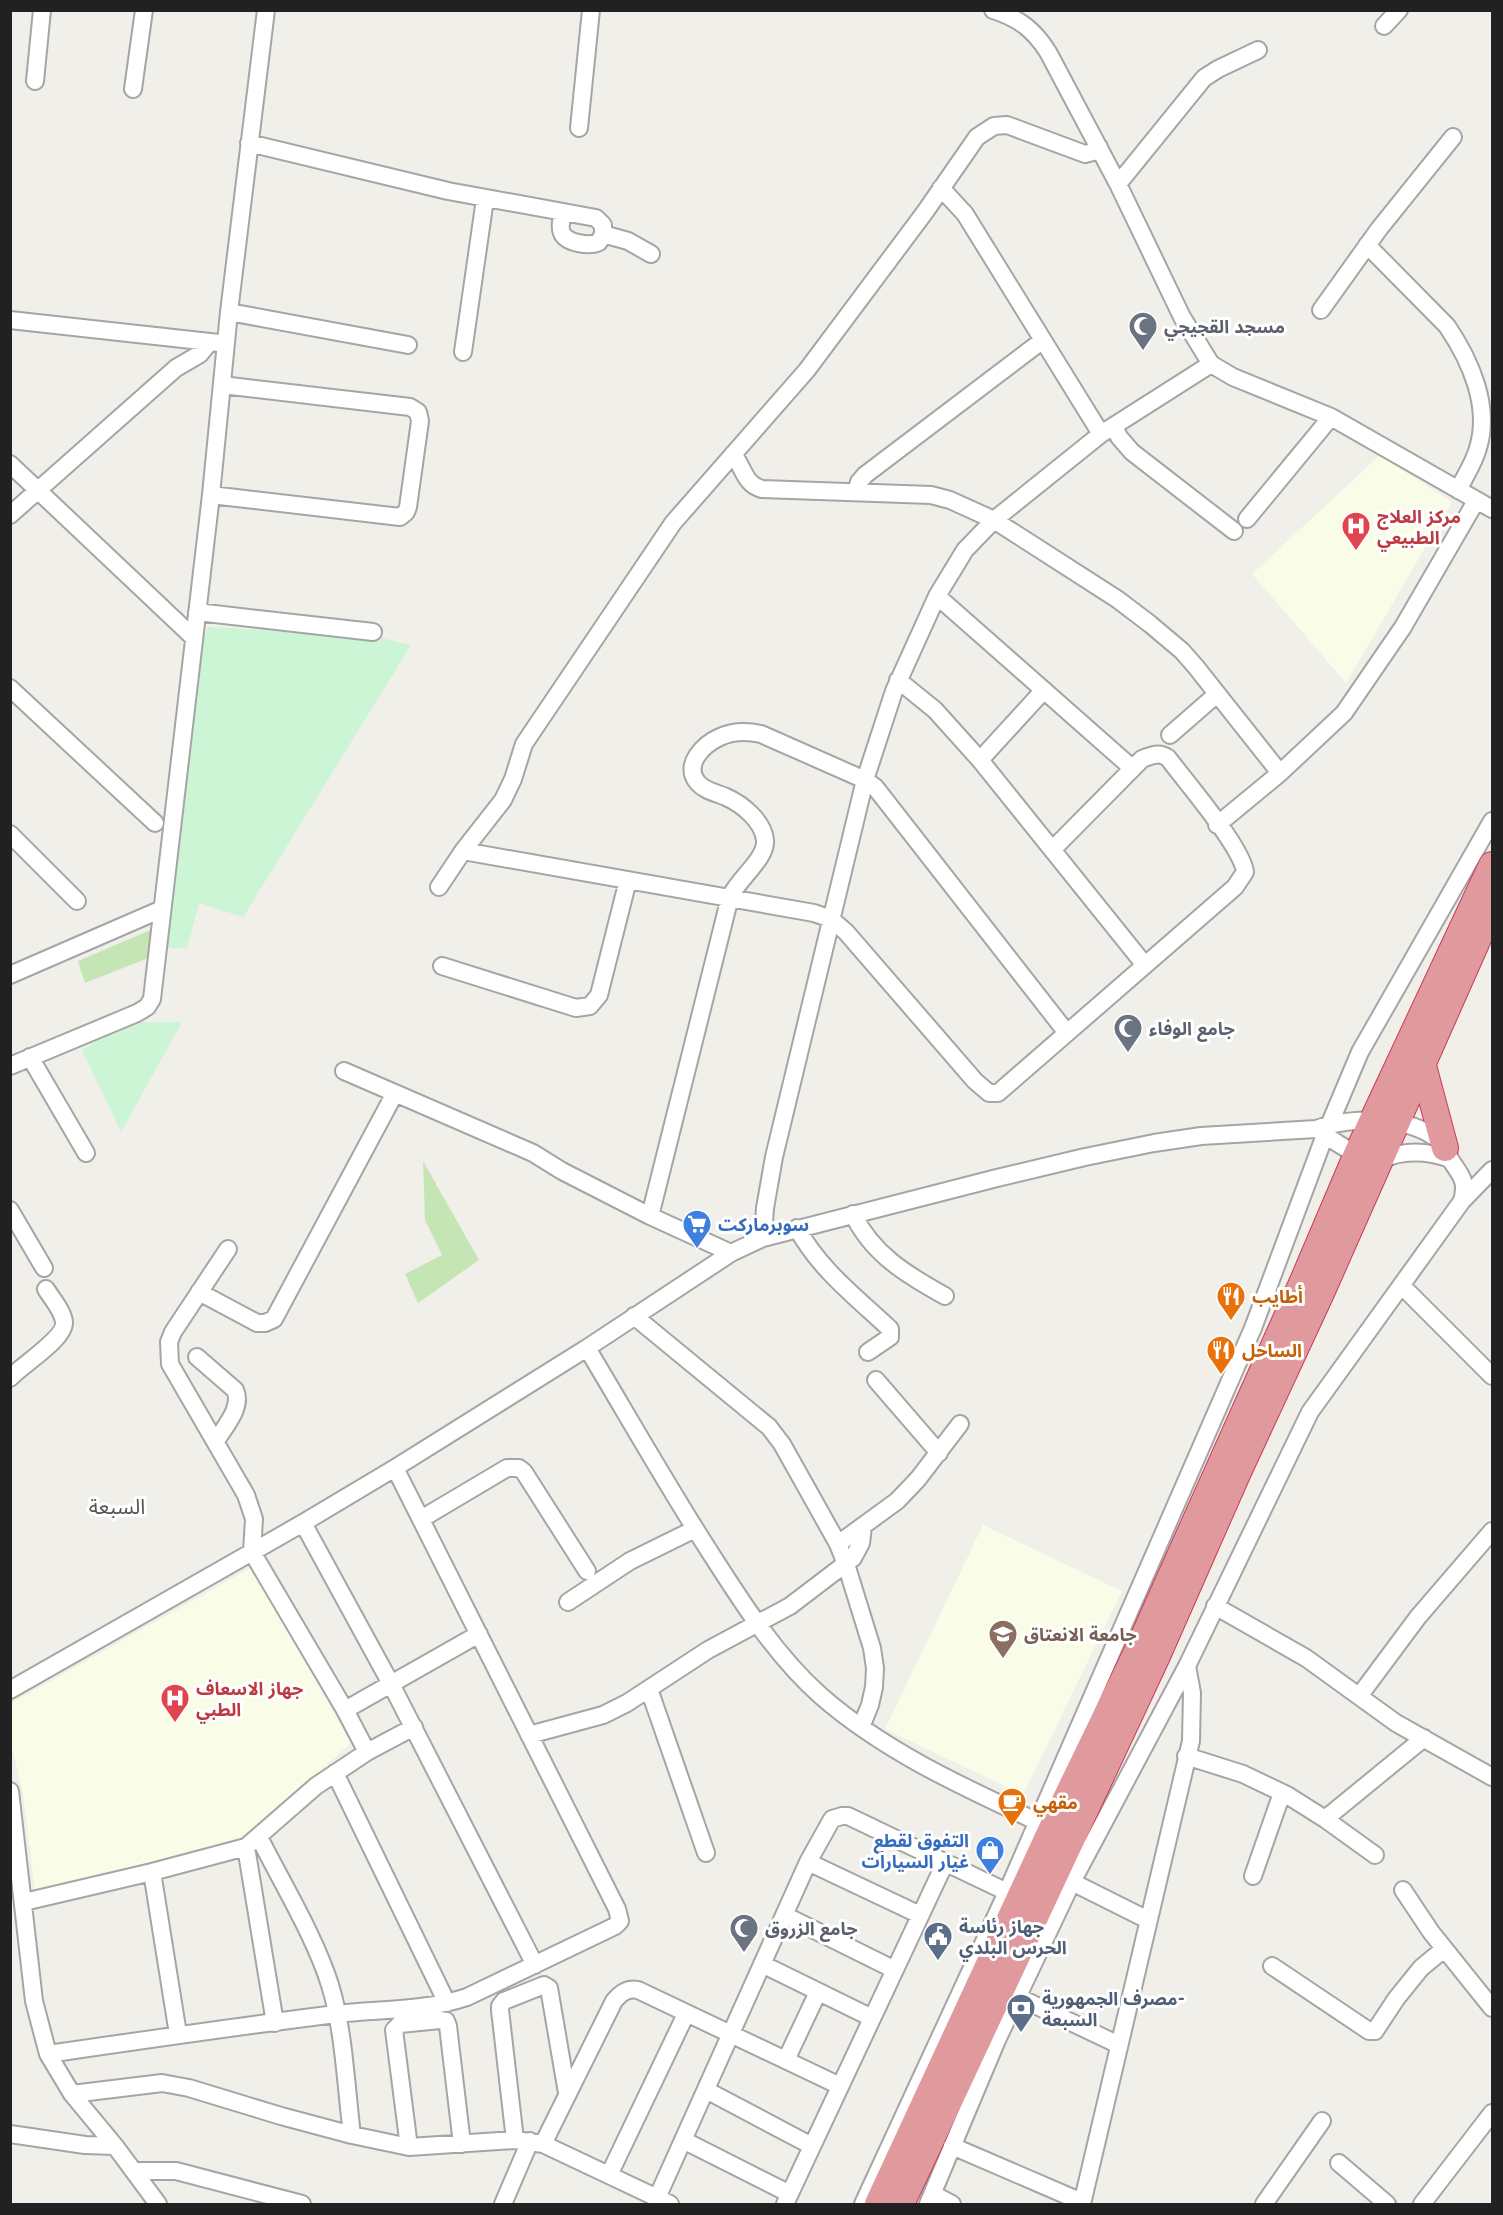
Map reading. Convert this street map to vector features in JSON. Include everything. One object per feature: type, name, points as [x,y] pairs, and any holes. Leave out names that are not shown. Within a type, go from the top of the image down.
[{"type":"highway","points":[[901,2205],[1157,1656],[1238,1472],[1492,865]]},
{"type":"highway","points":[[1384,1122],[1422,1062],[1492,906]]},
{"type":"highway","points":[[1422,1062],[1448,1153]]},
{"type":"highway","points":[[878,2205],[946,2041],[980,1968],[1136,1654],[1303,1281],[1369,1156]]},
{"type":"street","points":[[35,81],[42,10]]},
{"type":"street","points":[[133,89],[144,10]]},
{"type":"street","points":[[10,1066],[137,1013],[147,1007],[152,999],[211,495],[222,385],[218,343],[229,312],[266,10]]},
{"type":"street","points":[[579,128],[591,10]]},
{"type":"street","points":[[993,10],[1009,15],[1025,24],[1038,37],[1061,73],[1182,317],[1211,364],[1233,377],[1331,417],[1492,509]]},
{"type":"street","points":[[1384,26],[1399,10]]},
{"type":"street","points":[[1118,184],[1204,78],[1258,50]]},
{"type":"street","points":[[439,887],[463,851],[503,800],[513,779],[524,744],[657,543],[690,502],[807,370],[977,137],[994,126],[1007,125],[1085,154],[1099,147]]},
{"type":"street","points":[[1321,310],[1367,245],[1453,137]]},
{"type":"street","points":[[249,143],[485,199],[563,212],[599,219],[603,225],[603,234],[599,242],[591,245],[567,238],[560,229],[563,212]]},
{"type":"street","points":[[941,188],[965,214],[1042,340],[1108,430],[1119,437],[1132,452],[1234,531]]},
{"type":"street","points":[[463,352],[485,199]]},
{"type":"street","points":[[603,234],[628,241],[651,254]]},
{"type":"street","points":[[1367,245],[1446,326],[1456,340],[1472,372],[1480,401],[1480,438],[1473,462],[1458,490]]},
{"type":"street","points":[[229,312],[408,345]]},
{"type":"street","points":[[10,320],[218,343]]},
{"type":"street","points":[[856,492],[859,482],[866,475],[1042,340]]},
{"type":"street","points":[[10,514],[176,368],[218,343]]},
{"type":"street","points":[[763,1238],[765,1208],[774,1157],[866,780],[898,680],[937,596],[965,550],[994,520],[1108,430],[1211,364]]},
{"type":"street","points":[[211,495],[400,517],[408,507],[420,421],[418,412],[410,406],[222,385]]},
{"type":"street","points":[[1247,519],[1331,417]]},
{"type":"street","points":[[733,454],[747,481],[756,488],[931,495],[950,500],[994,520],[1117,599],[1182,651],[1280,773]]},
{"type":"street","points":[[10,464],[194,638]]},
{"type":"street","points":[[1217,825],[1280,773],[1344,713],[1403,627],[1476,501]]},
{"type":"street","points":[[937,596],[1132,768]]},
{"type":"street","points":[[197,612],[373,632]]},
{"type":"street","points":[[898,680],[935,710],[980,760],[1144,964]]},
{"type":"street","points":[[10,688],[155,823]]},
{"type":"street","points":[[980,760],[1044,690]]},
{"type":"street","points":[[1170,735],[1217,694]]},
{"type":"street","points":[[650,1216],[730,897],[740,880],[762,855],[765,840],[758,824],[746,810],[728,798],[703,787],[695,779],[693,763],[711,742],[735,732],[761,734],[866,780],[875,787],[1067,1033]]},
{"type":"street","points":[[463,851],[730,897],[814,913],[831,919],[846,933],[975,1081],[989,1093],[998,1093],[1007,1088],[1144,964],[1234,887],[1245,872],[1239,854],[1162,754],[1152,754],[1142,759],[1053,849]]},
{"type":"street","points":[[980,1968],[1007,1892],[1036,1821],[1253,1328],[1324,1129],[1360,1052],[1492,820]]},
{"type":"street","points":[[10,834],[77,901]]},
{"type":"street","points":[[442,966],[576,1008],[590,1006],[599,995],[628,880]]},
{"type":"street","points":[[10,975],[162,909]]},
{"type":"street","points":[[30,1057],[86,1153]]},
{"type":"street","points":[[344,1071],[533,1153],[562,1171],[650,1216],[730,1253]]},
{"type":"street","points":[[199,1292],[258,1323],[274,1319],[395,1093]]},
{"type":"street","points":[[10,1690],[395,1468],[587,1348],[730,1253],[763,1238],[1085,1156],[1201,1136],[1324,1129],[1352,1121],[1384,1122],[1421,1129],[1448,1153],[1460,1170],[1465,1190],[1462,1201]]},
{"type":"street","points":[[1324,1129],[1369,1156],[1420,1152],[1448,1153]]},
{"type":"street","points":[[952,2205],[930,2199],[997,2040],[1072,1882],[1187,1666],[1310,1412],[1462,1201],[1492,1170]]},
{"type":"street","points":[[10,1210],[44,1268]]},
{"type":"street","points":[[853,1214],[868,1240],[881,1254],[945,1296]]},
{"type":"street","points":[[797,1228],[813,1254],[847,1290],[890,1329],[890,1337],[868,1352]]},
{"type":"street","points":[[228,1249],[173,1332],[168,1353],[174,1374],[216,1441],[252,1508],[254,1519],[252,1552],[368,1752]]},
{"type":"street","points":[[1402,1286],[1492,1376]]},
{"type":"street","points":[[10,1378],[63,1333],[63,1318],[46,1289]]},
{"type":"street","points":[[634,1316],[769,1427],[782,1444],[838,1544],[872,1648],[875,1668],[870,1705],[861,1727]]},
{"type":"street","points":[[587,1348],[695,1529],[756,1624],[820,1695],[887,1745],[953,1781],[1036,1821]]},
{"type":"street","points":[[196,1357],[235,1390],[237,1395],[236,1407],[216,1441]]},
{"type":"street","points":[[876,1380],[939,1453]]},
{"type":"street","points":[[838,1544],[897,1501],[918,1479],[960,1424]]},
{"type":"street","points":[[48,2054],[178,2034],[447,2003],[467,1997],[535,1965],[615,1926],[620,1921],[620,1915],[395,1468]]},
{"type":"street","points":[[421,1519],[507,1468],[519,1468],[524,1472],[587,1571]]},
{"type":"street","points":[[303,1523],[414,1727],[535,1965]]},
{"type":"street","points":[[529,1734],[603,1715],[649,1689],[708,1650],[790,1606],[846,1564],[858,1551],[863,1527]]},
{"type":"street","points":[[568,1602],[630,1561],[695,1529]]},
{"type":"street","points":[[1360,1695],[1418,1617],[1492,1531]]},
{"type":"street","points":[[1215,1606],[1286,1645],[1396,1722],[1492,1777]]},
{"type":"street","points":[[345,1710],[478,1634]]},
{"type":"street","points":[[952,2146],[1082,2203],[1191,1741],[1192,1693],[1187,1666]]},
{"type":"street","points":[[649,1689],[706,1853]]},
{"type":"street","points":[[24,1902],[152,1872],[252,1842],[335,1773],[414,1727]]},
{"type":"street","points":[[1325,1819],[1424,1738]]},
{"type":"street","points":[[1186,1756],[1243,1774],[1282,1793],[1325,1819],[1375,1855]]},
{"type":"street","points":[[335,1773],[447,2003]]},
{"type":"street","points":[[10,1791],[34,2001],[48,2054],[72,2094],[115,2146],[158,2205]]},
{"type":"street","points":[[1253,1876],[1282,1793]]},
{"type":"street","points":[[72,2094],[149,2084],[176,2085],[280,2116],[409,2147],[529,2142],[609,2175],[663,2201],[683,2140],[808,1862],[832,1819],[842,1816],[853,1819],[1007,1892]]},
{"type":"street","points":[[252,1842],[322,1963],[330,1986],[337,2014],[352,2135]]},
{"type":"street","points":[[252,1842],[275,2023]]},
{"type":"street","points":[[808,1862],[920,1915]]},
{"type":"street","points":[[683,2140],[787,2199],[945,1863]]},
{"type":"street","points":[[152,1872],[178,2034]]},
{"type":"street","points":[[1072,1882],[1148,1920]]},
{"type":"street","points":[[1403,1890],[1444,1949],[1491,2003]]},
{"type":"street","points":[[784,1916],[894,1970]]},
{"type":"street","points":[[1272,1966],[1369,2031],[1375,2031],[1420,1968],[1444,1949]]},
{"type":"street","points":[[762,1964],[872,2018]]},
{"type":"street","points":[[529,2142],[500,2010],[504,2001],[540,1986],[544,1985],[549,1988],[567,2093]]},
{"type":"street","points":[[503,2205],[529,2142],[567,2093],[614,2001],[619,1995],[632,1989],[840,2086]]},
{"type":"street","points":[[786,2060],[818,1992]]},
{"type":"street","points":[[1018,1998],[1119,2045]]},
{"type":"street","points":[[609,2175],[686,2014]]},
{"type":"street","points":[[409,2147],[394,2030],[400,2024],[440,2020],[446,2021],[448,2026],[462,2144]]},
{"type":"street","points":[[863,2205],[946,2041]]},
{"type":"street","points":[[706,2090],[812,2145]]},
{"type":"street","points":[[1422,2205],[1492,2113]]},
{"type":"street","points":[[1264,2205],[1322,2121]]},
{"type":"street","points":[[10,2134],[85,2145],[115,2146]]},
{"type":"street","points":[[1340,2163],[1387,2205]]},
{"type":"street","points":[[134,2171],[176,2171],[302,2205]]},
{"type":"shaded area","points":[[1380,455],[1452,502],[1346,683],[1252,574]]},
{"type":"shaded area","name":"جامعة الانعتاق","points":[[983,1525],[1122,1591],[1023,1795],[885,1729]]},
{"type":"shaded area","name":"جهاز الاسعاف الطبي","points":[[252,1567],[351,1743],[246,1838],[35,1891],[23,1793],[11,1743],[10,1704]]},
{"type":"green space","points":[[208,627],[373,636],[411,645],[243,917],[199,903],[187,948],[167,948],[201,643]]},
{"type":"green space","points":[[155,928],[151,957],[85,983],[78,961]]},
{"type":"green space","points":[[131,1022],[182,1022],[121,1132],[82,1050]]},
{"type":"green space","points":[[423,1161],[479,1260],[418,1303],[405,1274],[442,1255],[425,1220]]},
{"type":"place","name":"مسجد القجيجي","points":[[1143,352]]},
{"type":"place","name":"مركز العلاج الطبيعي","points":[[1356,552]]},
{"type":"place","name":"جامع الوفاء","points":[[1128,1054]]},
{"type":"place","name":"سوبرماركت","points":[[697,1250]]},
{"type":"place","name":"أطايب","points":[[1231,1322]]},
{"type":"place","name":"الساحل","points":[[1221,1376]]},
{"type":"place","name":"جامعة الانعتاق","points":[[1003,1660]]},
{"type":"place","name":"جهاز الاسعاف الطبي","points":[[175,1724]]},
{"type":"place","name":"مقهي","points":[[1012,1828]]},
{"type":"place","name":"التفوق لقطع غيار السيارات","points":[[990,1876]]},
{"type":"place","name":"جامع الزروق","points":[[744,1954]]},
{"type":"place","name":"جهاز رئاسة الحرس البلدي","points":[[938,1962]]},
{"type":"place","name":"مصرف الجمهورية- السبعة","points":[[1021,2034]]},
{"type":"district","name":"السبعة","points":[[117,1506]]}]
